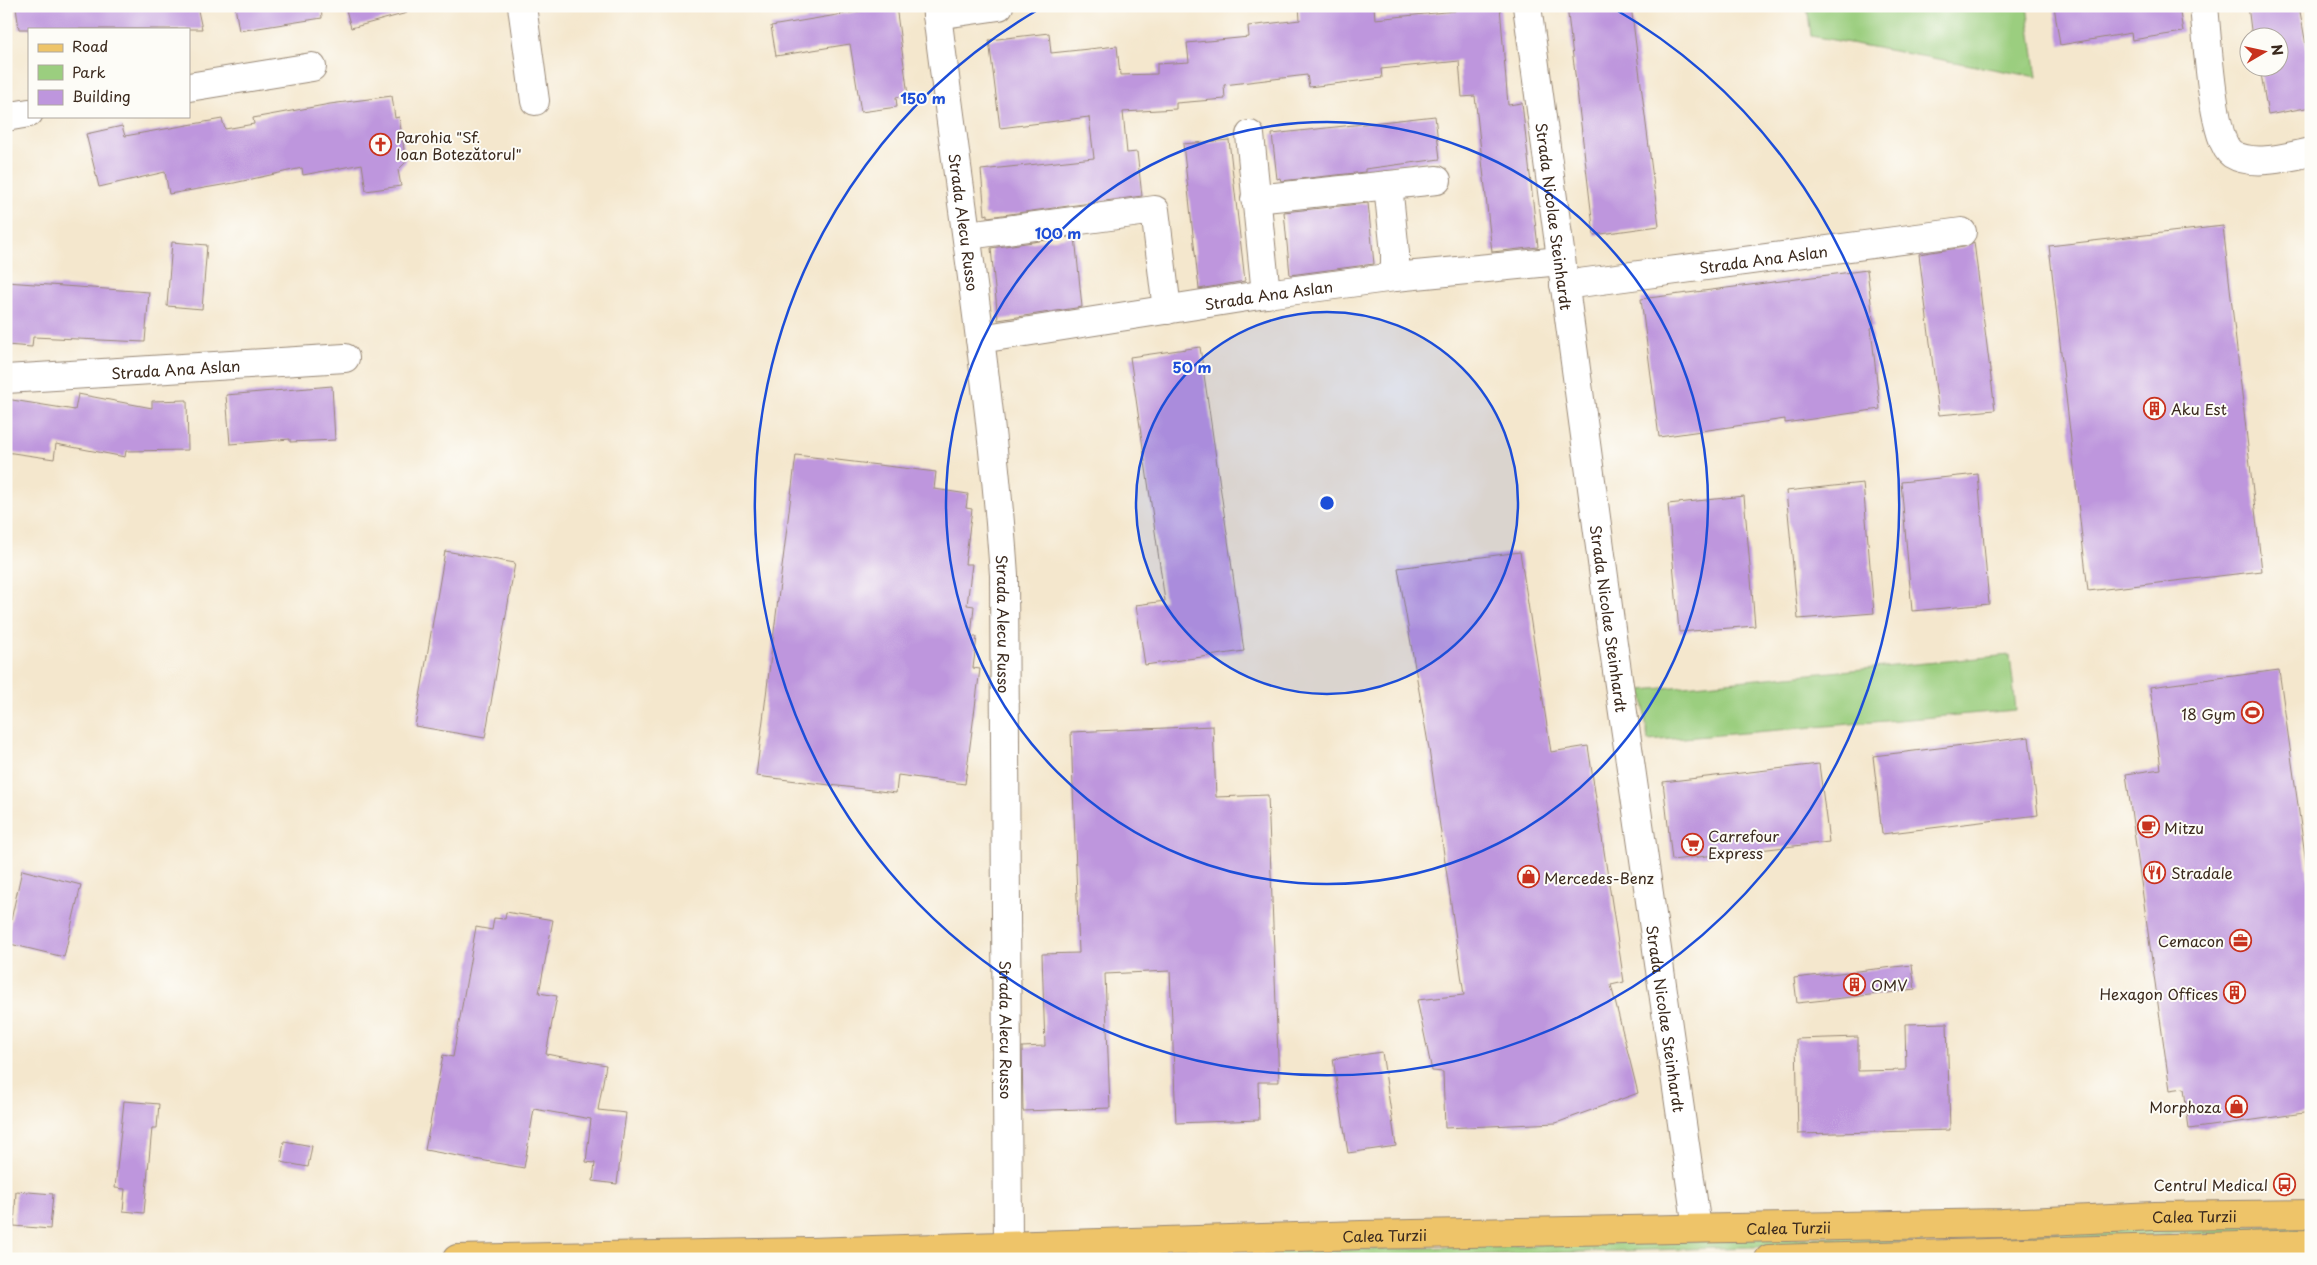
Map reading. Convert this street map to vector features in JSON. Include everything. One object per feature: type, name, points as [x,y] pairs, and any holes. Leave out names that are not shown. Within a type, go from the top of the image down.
[{"type":"main road","name":"Calea Turzii","points":[[457,1259],[1697,1228],[2002,1223],[2154,1216],[2311,1214]]},
{"type":"main road","name":"Calea Turzii","points":[[1769,1259],[2311,1244]]},
{"type":"street","points":[[522,6],[535,101]]},
{"type":"street","points":[[937,11],[999,6]]},
{"type":"street","name":"Strada Nicolae Steinhardt","points":[[1527,6],[1562,273],[1616,654],[1628,763],[1697,1228]]},
{"type":"street","points":[[2204,6],[2217,124],[2222,140],[2231,153],[2249,160],[2311,152]]},
{"type":"street","name":"Strada Alecu Russo","points":[[937,11],[968,235],[997,480],[1004,575],[1008,1246]]},
{"type":"street","points":[[190,87],[312,67]]},
{"type":"street","points":[[6,117],[28,113]]},
{"type":"street","points":[[1250,135],[1266,294]]},
{"type":"street","points":[[1256,199],[1437,180]]},
{"type":"street","points":[[1388,185],[1395,253],[1395,277]]},
{"type":"street","points":[[968,235],[1154,210],[1167,310]]},
{"type":"street","name":"Strada Ana Aslan","points":[[980,339],[1266,294],[1395,277],[1562,273],[1962,232]]},
{"type":"street","name":"Strada Ana Aslan","points":[[6,379],[345,358]]},
{"type":"green space","points":[[1807,6],[2027,6],[2037,77],[1811,36]]},
{"type":"green space","points":[[2010,655],[2016,710],[1648,741],[1642,690]]},
{"type":"green space","points":[[2311,1225],[2311,1231],[1407,1257],[983,1259]]},
{"type":"building","points":[[28,6],[197,6],[202,29],[19,29],[16,8]]},
{"type":"building","points":[[235,6],[321,6],[322,18],[239,31]]},
{"type":"building","points":[[345,6],[406,6],[407,13],[351,28]]},
{"type":"building","points":[[896,6],[908,95],[896,97],[897,107],[861,112],[850,44],[776,56],[771,26]]},
{"type":"building","points":[[1299,6],[1374,6],[1375,19],[1455,11],[1454,6],[1500,6],[1508,105],[1522,103],[1538,247],[1492,252],[1475,96],[1462,97],[1459,61],[1381,69],[1382,78],[1309,87],[1307,75],[1224,85],[1225,99],[1176,103],[1176,109],[1123,112],[1127,153],[1137,152],[1142,196],[988,217],[988,214],[985,215],[981,170],[1094,158],[1089,117],[1000,128],[989,40],[1049,33],[1051,53],[1117,46],[1120,75],[1157,74],[1157,64],[1189,62],[1187,43],[1249,37],[1248,26],[1300,20]]},
{"type":"building","points":[[1567,6],[1631,6],[1659,226],[1594,235]]},
{"type":"building","points":[[2054,6],[2179,6],[2183,32],[2132,40],[2131,33],[2060,45]]},
{"type":"building","points":[[2248,6],[2299,6],[2311,73],[2311,107],[2268,115],[2262,78],[2290,78],[2290,28],[2251,28]]},
{"type":"building","points":[[392,96],[395,118],[399,117],[406,162],[398,170],[401,186],[366,191],[362,164],[303,175],[302,168],[234,183],[169,194],[165,172],[99,187],[86,134],[122,126],[125,136],[222,119],[225,129],[254,124],[253,118],[330,104]]},
{"type":"building","points":[[1435,116],[1440,159],[1365,169],[1365,172],[1281,181],[1280,178],[1277,179],[1272,134]]},
{"type":"building","points":[[1229,140],[1245,281],[1199,289],[1183,144]]},
{"type":"building","points":[[1368,203],[1374,264],[1290,275],[1284,212]]},
{"type":"building","name":"Aku Est","points":[[2223,226],[2262,571],[2088,591],[2049,246]]},
{"type":"building","points":[[1075,236],[1082,307],[998,320],[991,248]]},
{"type":"building","points":[[172,242],[207,245],[202,309],[167,306]]},
{"type":"building","points":[[1974,242],[1995,410],[1939,415],[1919,254],[1964,247]]},
{"type":"building","points":[[1867,270],[1874,327],[1871,328],[1880,409],[1785,423],[1785,419],[1659,437],[1641,299]]},
{"type":"building","points":[[6,282],[149,292],[145,342],[33,337],[32,347],[6,345]]},
{"type":"building","points":[[1200,347],[1244,651],[1145,665],[1136,605],[1165,601],[1130,357]]},
{"type":"building","points":[[332,386],[335,440],[290,442],[290,439],[230,444],[226,395]]},
{"type":"building","points":[[78,394],[152,408],[152,401],[187,400],[188,450],[126,451],[125,457],[56,444],[54,459],[6,452],[6,399],[75,410]]},
{"type":"building","points":[[796,455],[936,472],[934,489],[968,494],[966,508],[972,509],[965,564],[972,564],[967,605],[974,606],[971,637],[977,637],[973,668],[980,669],[965,784],[898,775],[896,793],[756,776]]},
{"type":"building","points":[[1978,474],[1989,604],[1912,611],[1901,482]]},
{"type":"building","points":[[1863,483],[1874,613],[1798,619],[1786,491]]},
{"type":"building","points":[[1744,496],[1755,626],[1679,632],[1668,504]]},
{"type":"building","points":[[445,551],[515,563],[485,738],[415,726]]},
{"type":"building","name":"Mercedes-Benz","points":[[1520,552],[1551,752],[1588,746],[1624,982],[1611,985],[1638,1093],[1556,1123],[1445,1128],[1443,1072],[1432,1071],[1417,1000],[1464,995],[1429,749],[1398,568]]},
{"type":"building","name":"Hexagon Offices","points":[[2279,670],[2311,898],[2311,1112],[2189,1129],[2184,1088],[2170,1090],[2126,774],[2161,769],[2150,687]]},
{"type":"building","points":[[1213,726],[1216,797],[1268,795],[1279,1082],[1258,1082],[1259,1120],[1176,1123],[1170,971],[1105,974],[1110,1108],[1023,1111],[1022,1047],[1045,1046],[1042,954],[1079,953],[1071,732]]},
{"type":"building","points":[[2029,737],[2038,815],[1882,834],[1873,756]]},
{"type":"building","points":[[1819,764],[1829,842],[1672,860],[1663,782]]},
{"type":"building","points":[[22,870],[81,885],[64,957],[6,943]]},
{"type":"building","points":[[506,912],[553,920],[539,993],[557,996],[546,1054],[606,1065],[598,1110],[626,1113],[617,1184],[593,1181],[595,1163],[586,1162],[591,1119],[534,1109],[524,1168],[425,1150],[443,1055],[453,1057],[476,927],[492,930],[494,918],[505,919]]},
{"type":"building","name":"OMV","points":[[1912,965],[1915,990],[1797,1003],[1794,978]]},
{"type":"building","name":"OMV","points":[[1947,1023],[1950,1130],[1798,1134],[1796,1039],[1858,1037],[1858,1071],[1906,1070],[1905,1024]]},
{"type":"building","points":[[1382,1052],[1396,1146],[1348,1153],[1333,1059]]},
{"type":"building","points":[[124,1101],[159,1104],[157,1128],[152,1128],[144,1213],[123,1211],[125,1189],[115,1188]]},
{"type":"building","points":[[284,1141],[312,1146],[308,1167],[281,1162]]},
{"type":"building","points":[[16,1191],[53,1194],[50,1229],[14,1226]]},
{"type":"place","name":"Parohia \"Sf. Ioan Botezătorul\"","points":[[380,145]]},
{"type":"place","name":"Aku Est","points":[[2155,408]]},
{"type":"place","name":"18 Gym","points":[[2252,713]]},
{"type":"place","name":"Mitzu","points":[[2148,827]]},
{"type":"place","name":"Carrefour Express","points":[[1692,844]]},
{"type":"place","name":"Stradale","points":[[2155,872]]},
{"type":"place","name":"Mercedes-Benz","points":[[1528,877]]},
{"type":"place","name":"Cemacon","points":[[2240,940]]},
{"type":"place","name":"OMV","points":[[1855,984]]},
{"type":"place","name":"Hexagon Offices","points":[[2234,993]]},
{"type":"place","name":"Morphoza","points":[[2237,1106]]},
{"type":"place","name":"Centrul Medical","points":[[2284,1184]]}]
